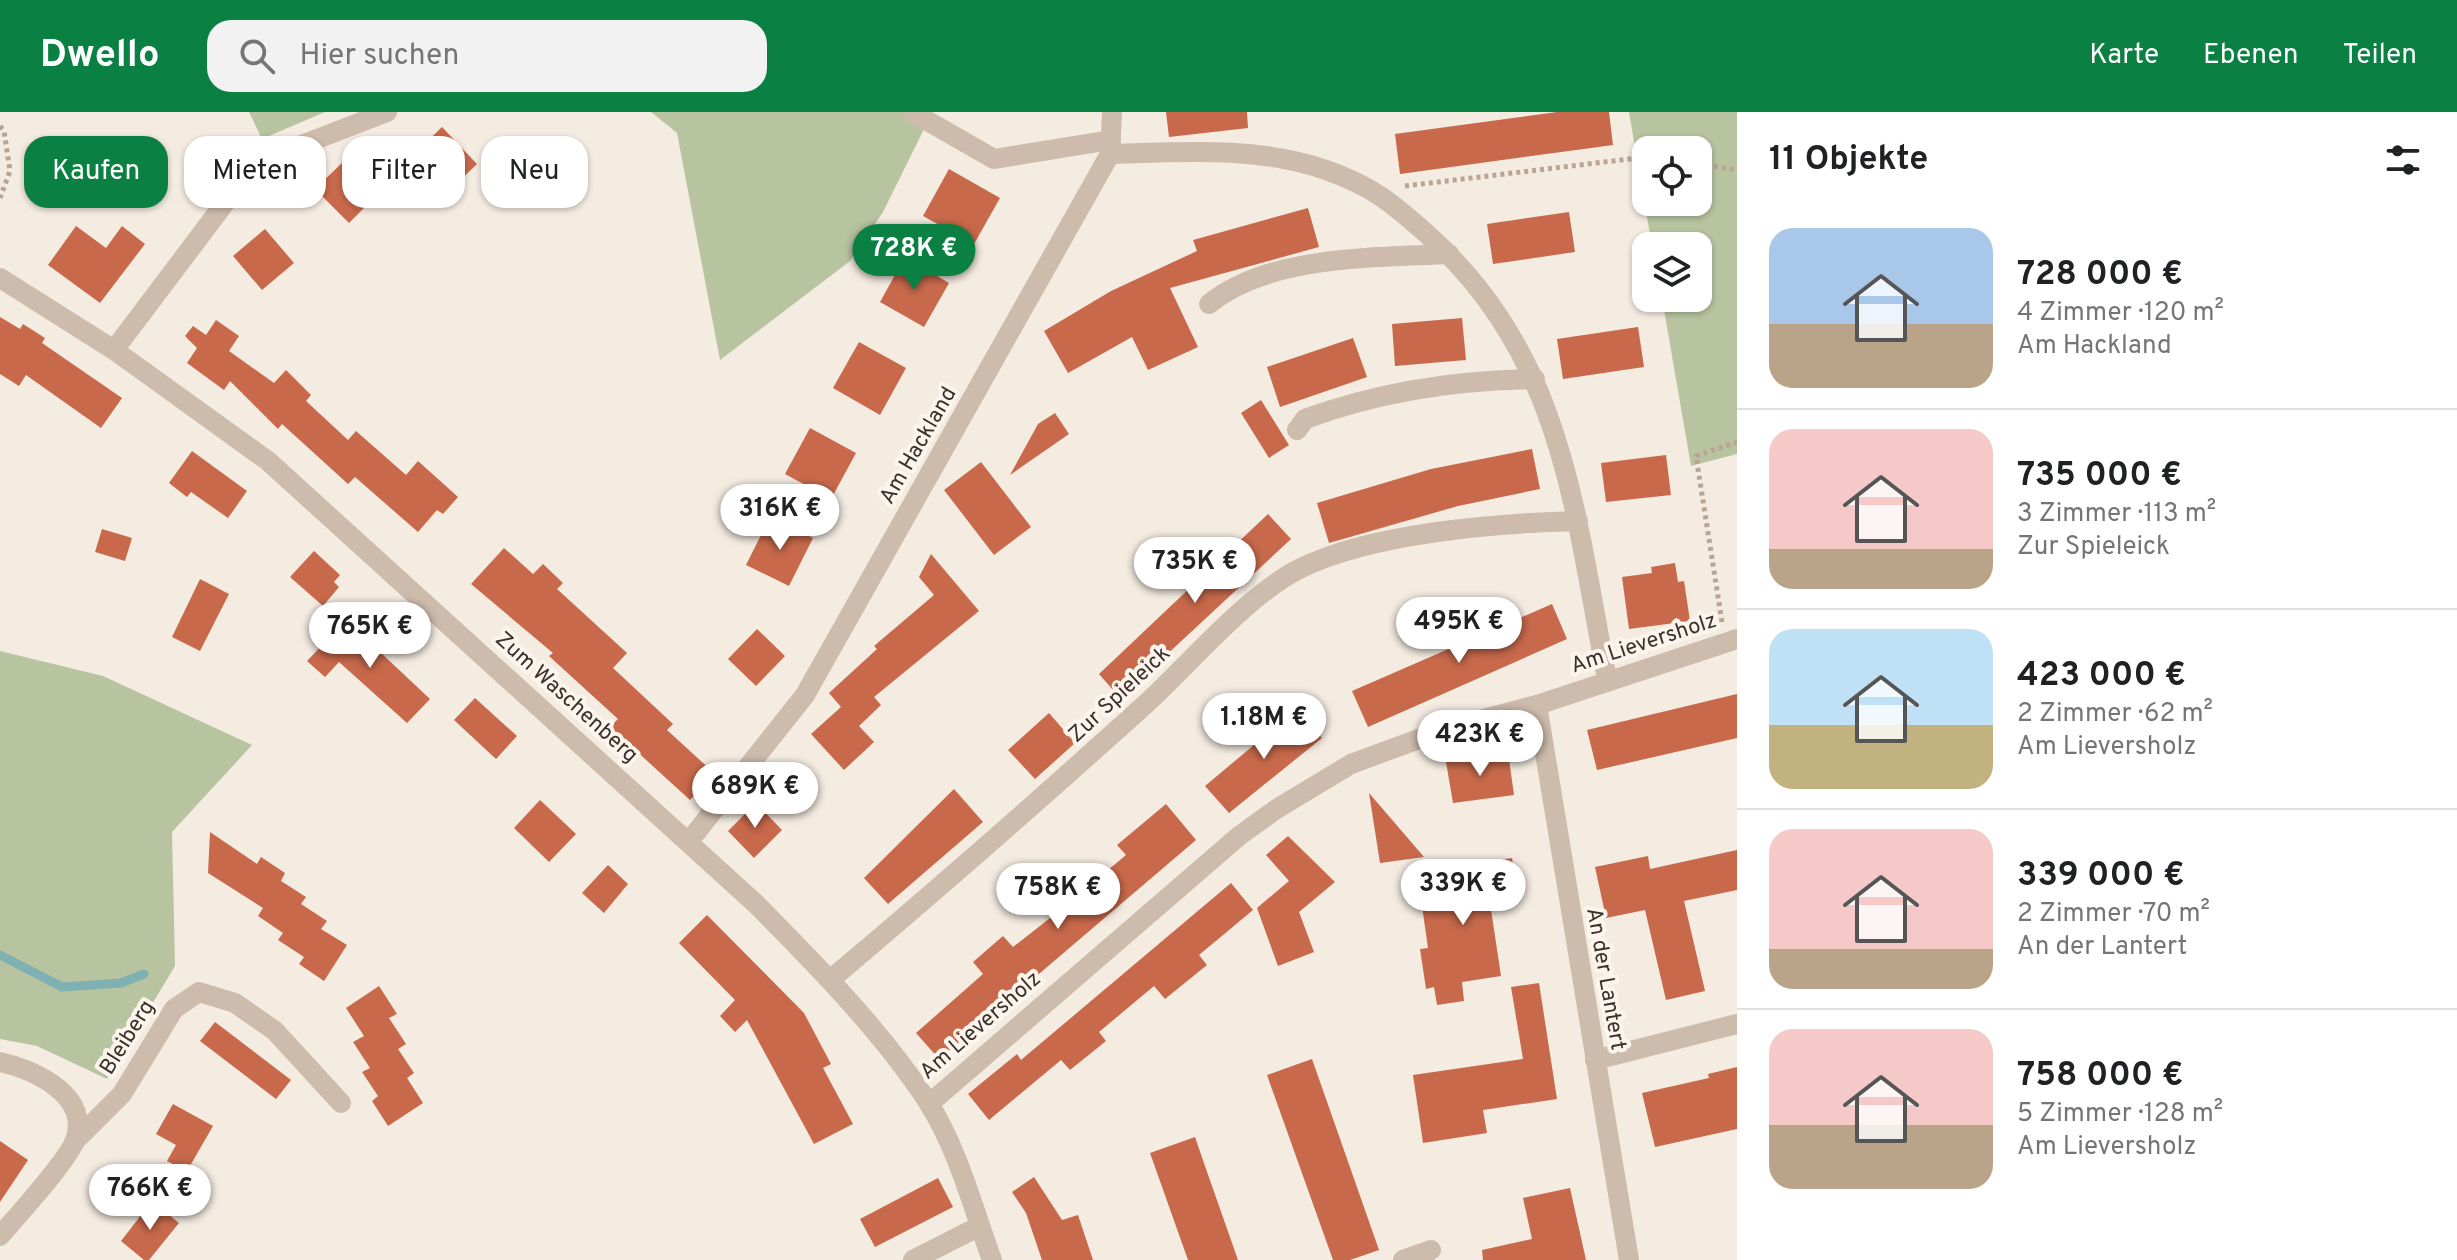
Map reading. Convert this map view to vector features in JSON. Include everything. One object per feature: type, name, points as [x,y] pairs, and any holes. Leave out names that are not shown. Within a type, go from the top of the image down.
[{"type":"street","points":[[114,350],[255,163],[387,112]]},
{"type":"street","points":[[912,112],[994,159],[1110,147],[1260,156],[1324,169],[1382,194],[1449,254],[1502,320],[1535,379],[1547,405],[1578,521],[1607,679]]},
{"type":"street","name":"Am Hackland","points":[[690,840],[805,695],[1110,147],[1112,112]]},
{"type":"street","points":[[1209,304],[1231,286],[1281,271],[1356,259],[1449,254]]},
{"type":"street","name":"Zum Waschenberg","points":[[0,278],[114,350],[268,461],[690,840],[830,980],[929,1104],[958,1165],[992,1260]]},
{"type":"street","points":[[1297,430],[1305,419],[1387,395],[1492,380],[1535,379]]},
{"type":"street","name":"Zur Spieleick","points":[[830,980],[999,837],[1248,608],[1298,569],[1328,558],[1413,537],[1524,522],[1578,521]]},
{"type":"street","name":"Am Lieversholz","points":[[929,1104],[1239,836],[1275,810],[1351,764],[1446,729],[1537,705],[1607,679],[1731,641]]},
{"type":"street","name":"An der Lantert","points":[[1537,705],[1629,1260]]},
{"type":"street","name":"Bleiberg","points":[[0,1236],[74,1142],[122,1094],[174,1009],[199,992],[235,1003],[275,1031],[341,1103]]},
{"type":"street","points":[[1595,1060],[1737,1024]]},
{"type":"street","points":[[0,1062],[49,1080],[66,1096],[77,1122],[74,1142]]},
{"type":"street","points":[[913,1260],[980,1226]]},
{"type":"street","points":[[1403,1260],[1431,1250]]},
{"type":"path","points":[[0,126],[4,131],[10,171],[0,198]]},
{"type":"path","points":[[1382,194],[1412,184],[1632,159]]},
{"type":"path","points":[[1712,166],[1737,170]]},
{"type":"path","points":[[1731,641],[1696,456],[1737,442]]},
{"type":"green space","points":[[249,112],[325,112],[269,136],[261,136]]},
{"type":"green space","points":[[651,112],[921,112],[924,129],[883,212],[850,261],[720,360],[677,133]]},
{"type":"green space","points":[[1629,112],[1737,112],[1737,454],[1691,466],[1664,312],[1712,312],[1712,232],[1650,232],[1647,216],[1712,216],[1712,136],[1633,136]]},
{"type":"green space","points":[[0,651],[103,676],[252,745],[172,832],[175,966],[107,1079],[37,1046],[0,1039]]},
{"type":"building","points":[[1166,112],[1247,112],[1248,128],[1169,137]]},
{"type":"building","points":[[1557,112],[1609,112],[1613,145],[1400,174],[1395,134]]},
{"type":"building","points":[[442,127],[451,136],[433,136]]},
{"type":"building","points":[[465,151],[477,164],[465,176]]},
{"type":"building","points":[[342,163],[342,208],[364,208],[349,223],[326,200],[326,178]]},
{"type":"building","points":[[949,169],[1000,198],[974,244],[923,216]]},
{"type":"building","points":[[1308,208],[1319,247],[1170,288],[1198,347],[1148,370],[1132,337],[1068,373],[1044,331],[1111,291],[1197,251],[1193,240]]},
{"type":"building","points":[[1569,212],[1575,252],[1493,264],[1487,224]]},
{"type":"building","points":[[76,226],[106,248],[122,226],[145,244],[100,303],[48,265]]},
{"type":"building","points":[[265,229],[294,263],[262,290],[233,256]]},
{"type":"building","points":[[905,257],[949,283],[924,327],[880,302]]},
{"type":"building","points":[[0,317],[20,329],[23,324],[45,338],[42,343],[122,398],[101,428],[26,375],[19,386],[0,374]]},
{"type":"building","points":[[1462,318],[1466,360],[1395,366],[1392,324]]},
{"type":"building","points":[[216,320],[239,336],[229,351],[274,383],[286,370],[311,395],[306,401],[348,440],[356,431],[406,475],[418,461],[458,497],[443,514],[437,510],[418,532],[355,477],[348,484],[282,424],[278,429],[230,381],[224,390],[187,363],[197,348],[185,336],[193,326],[206,335]]},
{"type":"building","points":[[1638,327],[1644,367],[1563,379],[1557,339]]},
{"type":"building","points":[[1353,338],[1367,377],[1280,407],[1267,367]]},
{"type":"building","points":[[859,342],[906,368],[880,415],[833,388]]},
{"type":"building","points":[[1261,400],[1289,445],[1269,458],[1241,413]]},
{"type":"building","points":[[1055,413],[1069,434],[1010,475],[1038,424]]},
{"type":"building","points":[[810,428],[856,453],[831,499],[785,474]]},
{"type":"building","points":[[1532,449],[1540,489],[1458,506],[1329,543],[1317,503],[1431,469]]},
{"type":"building","points":[[192,451],[247,491],[228,518],[191,492],[187,497],[169,483]]},
{"type":"building","points":[[1666,455],[1671,495],[1606,502],[1601,463]]},
{"type":"building","points":[[981,462],[1031,527],[994,555],[944,490]]},
{"type":"building","points":[[1268,514],[1291,539],[1120,698],[1099,674]]},
{"type":"building","points":[[770,517],[813,538],[789,586],[746,565]]},
{"type":"building","points":[[102,529],[132,538],[125,561],[95,552]]},
{"type":"building","points":[[504,548],[533,574],[543,564],[563,583],[557,589],[627,653],[613,668],[673,724],[667,730],[714,773],[690,800],[610,727],[618,719],[549,656],[553,653],[471,584]]},
{"type":"building","points":[[314,551],[340,575],[334,582],[339,587],[323,606],[290,577]]},
{"type":"building","points":[[931,554],[979,611],[874,697],[881,705],[859,726],[874,742],[844,770],[811,734],[841,707],[829,693],[877,649],[874,646],[934,595],[919,577]]},
{"type":"building","points":[[1675,563],[1678,582],[1684,581],[1690,621],[1629,629],[1622,577],[1652,573],[1651,567]]},
{"type":"building","points":[[200,579],[229,594],[200,651],[172,637]]},
{"type":"building","points":[[1552,604],[1567,639],[1368,727],[1352,691]]},
{"type":"building","points":[[346,620],[430,699],[407,723],[339,662],[325,677],[307,661]]},
{"type":"building","points":[[757,629],[785,656],[756,686],[728,659]]},
{"type":"building","points":[[1737,694],[1737,738],[1597,770],[1587,730]]},
{"type":"building","points":[[475,698],[517,736],[496,759],[454,720]]},
{"type":"building","points":[[1297,709],[1322,738],[1229,813],[1205,786]]},
{"type":"building","points":[[1049,713],[1075,743],[1035,779],[1008,750]]},
{"type":"building","points":[[1508,752],[1514,795],[1453,803],[1446,762]]},
{"type":"building","points":[[954,789],[983,822],[888,904],[864,878]]},
{"type":"building","points":[[1369,793],[1424,857],[1380,863]]},
{"type":"building","points":[[540,800],[576,834],[549,862],[514,828]]},
{"type":"building","points":[[756,803],[782,830],[754,858],[728,831]]},
{"type":"building","points":[[1166,804],[1196,840],[939,1059],[916,1033],[983,974],[973,962],[1003,936],[1013,947],[1059,911],[1126,855],[1117,845]]},
{"type":"building","points":[[210,832],[257,864],[261,857],[285,873],[281,881],[306,897],[301,904],[327,921],[321,929],[347,945],[324,981],[299,964],[304,957],[278,940],[283,933],[258,916],[263,908],[208,873]]},
{"type":"building","points":[[1288,836],[1335,882],[1299,912],[1314,952],[1278,966],[1257,908],[1289,881],[1266,855]]},
{"type":"building","points":[[1737,850],[1737,890],[1684,901],[1705,991],[1666,1000],[1645,910],[1606,918],[1595,867],[1648,856],[1650,869]]},
{"type":"building","points":[[1512,858],[1518,899],[1490,903],[1501,976],[1462,982],[1464,1001],[1437,1005],[1434,987],[1426,989],[1420,949],[1428,948],[1418,878],[1488,867],[1487,862]]},
{"type":"building","points":[[608,865],[628,884],[604,913],[582,893]]},
{"type":"building","points":[[1231,883],[1253,910],[1199,955],[1207,965],[1165,999],[1154,986],[1099,1032],[1106,1041],[1070,1070],[1061,1060],[989,1120],[968,1094],[1017,1054],[1021,1060]]},
{"type":"building","points":[[707,915],[804,1013],[831,1064],[823,1068],[853,1124],[814,1144],[747,1020],[735,1032],[720,1016],[735,1000],[679,943]]},
{"type":"building","points":[[1539,983],[1557,1099],[1483,1110],[1487,1133],[1423,1143],[1413,1075],[1523,1059],[1511,987]]},
{"type":"building","points":[[379,986],[397,1014],[389,1018],[406,1044],[398,1049],[414,1073],[407,1078],[423,1103],[388,1126],[372,1101],[378,1096],[362,1072],[370,1068],[353,1042],[364,1036],[346,1008]]},
{"type":"building","points":[[215,1022],[291,1080],[276,1099],[200,1041]]},
{"type":"building","points":[[1312,1059],[1379,1250],[1350,1260],[1333,1260],[1267,1075]]},
{"type":"building","points":[[1737,1067],[1737,1129],[1655,1147],[1642,1093],[1709,1078],[1708,1074]]},
{"type":"building","points":[[173,1104],[213,1126],[187,1171],[167,1161],[176,1145],[156,1134]]},
{"type":"building","points":[[1195,1137],[1238,1260],[1188,1260],[1150,1153]]},
{"type":"building","points":[[0,1141],[28,1160],[0,1202]]},
{"type":"building","points":[[1034,1177],[1062,1220],[1078,1215],[1093,1260],[1042,1260],[1026,1213],[1012,1192]]},
{"type":"building","points":[[938,1178],[953,1207],[875,1247],[860,1219]]},
{"type":"building","points":[[1570,1188],[1586,1260],[1483,1260],[1482,1250],[1532,1239],[1523,1198]]},
{"type":"building","points":[[152,1201],[179,1223],[149,1260],[144,1260],[121,1241]]},
{"type":"waterway","points":[[0,955],[62,987],[121,983],[144,974]]}]
